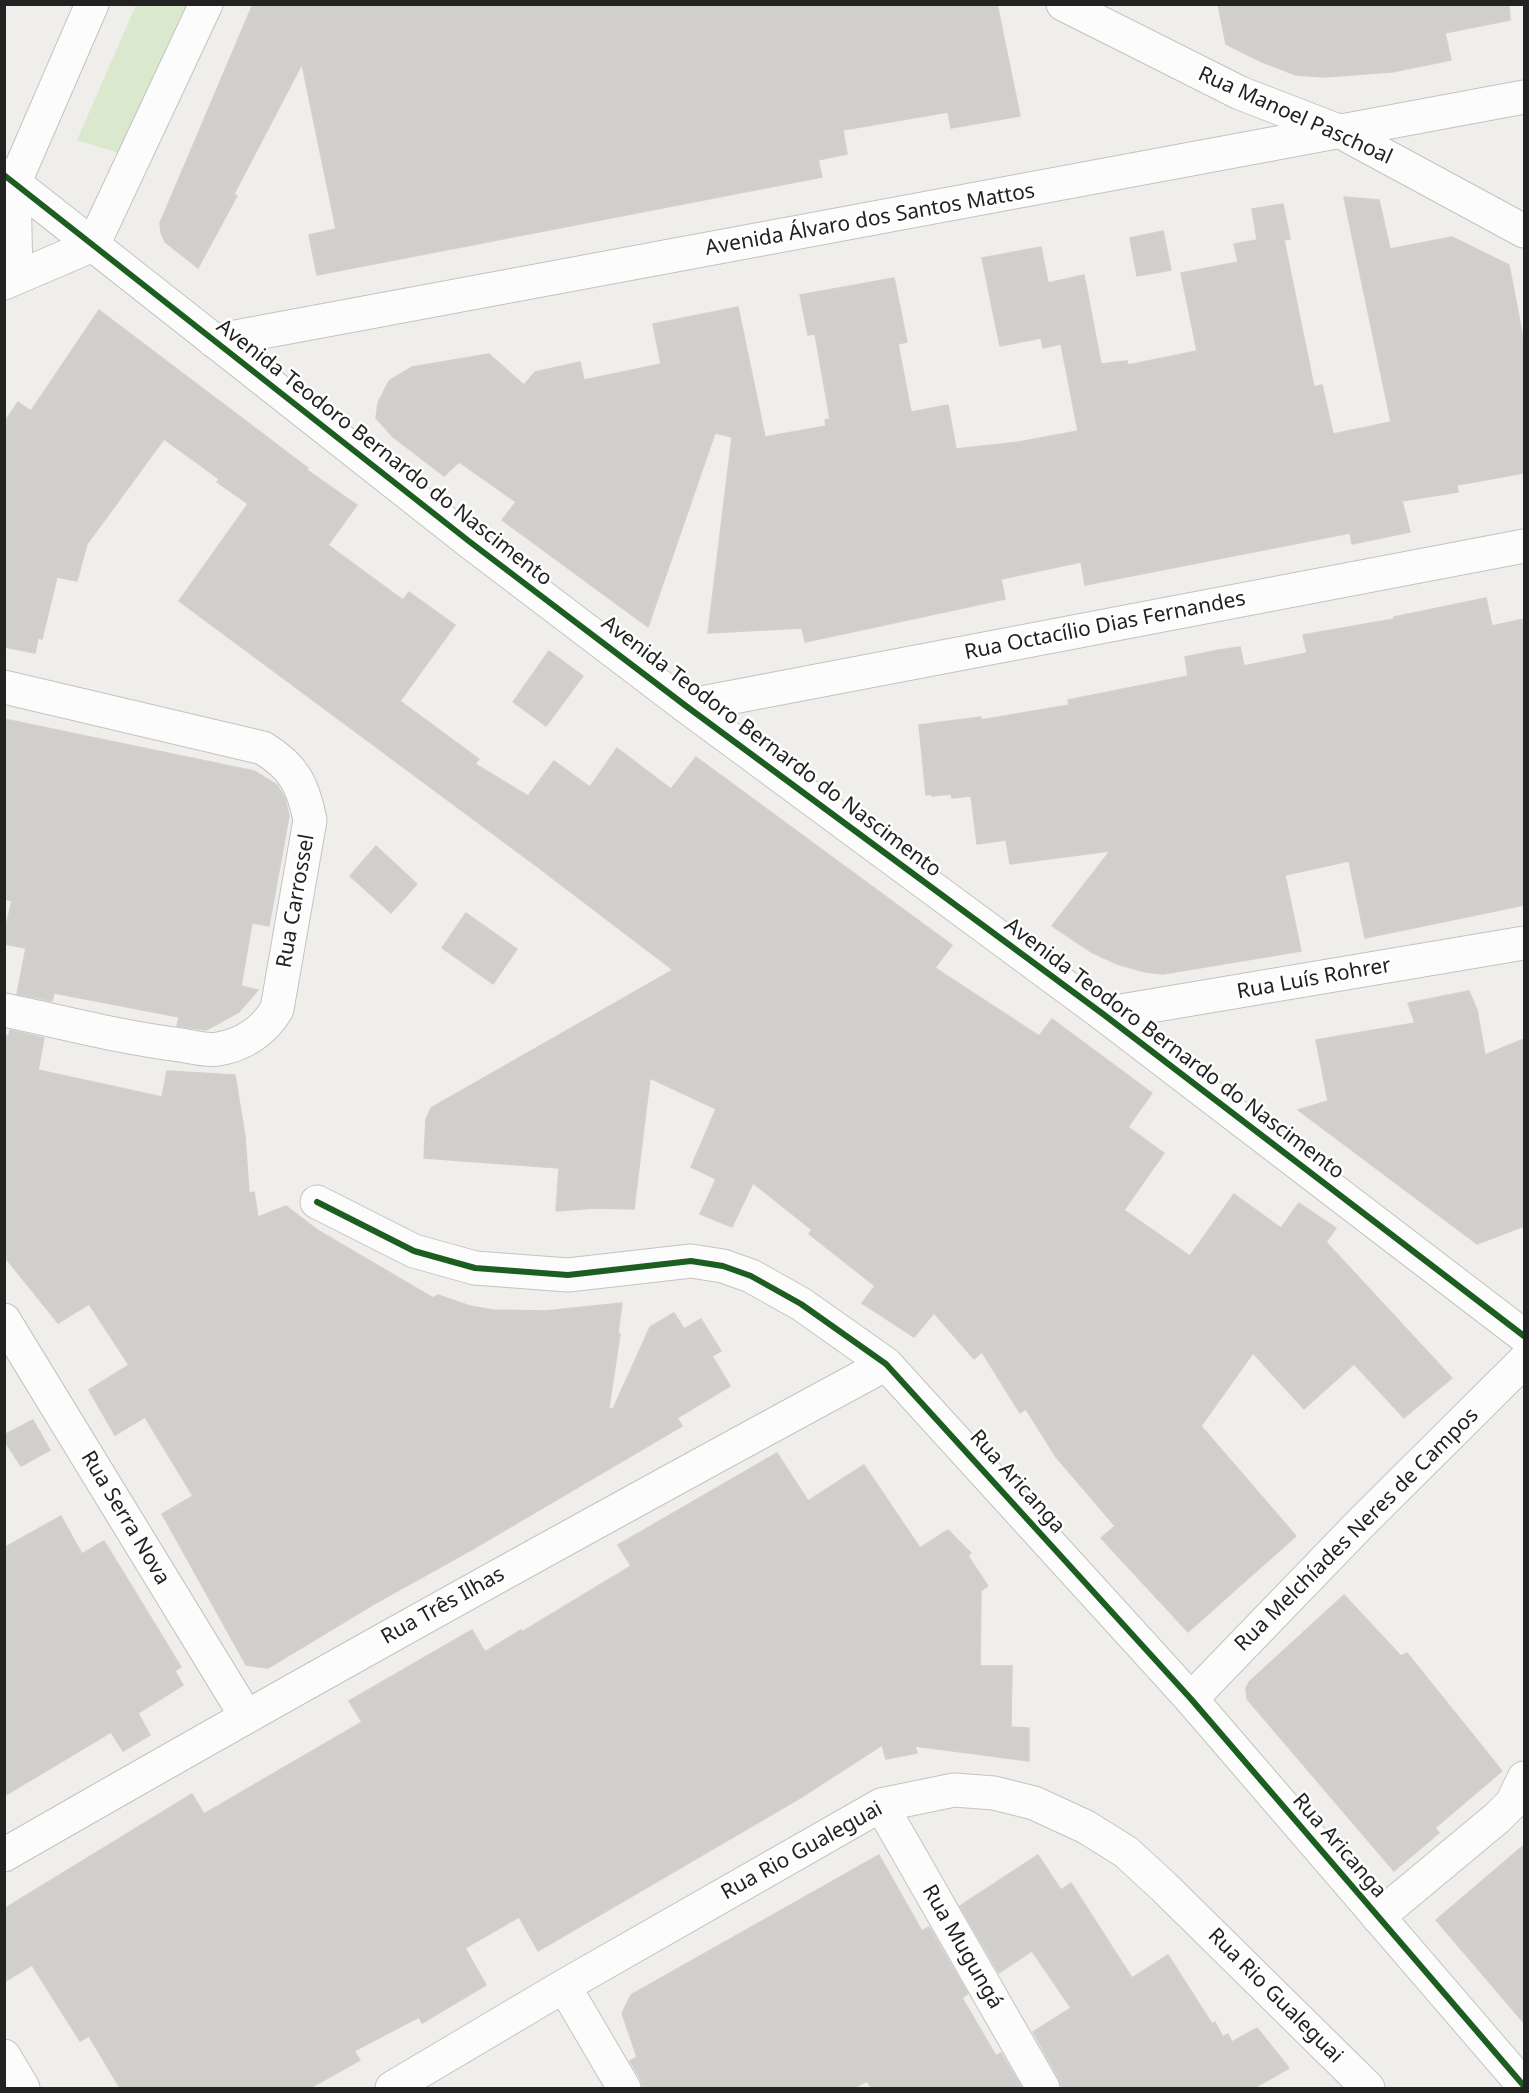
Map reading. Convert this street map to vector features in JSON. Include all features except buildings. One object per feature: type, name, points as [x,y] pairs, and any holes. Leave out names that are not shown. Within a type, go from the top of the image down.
[{"type":"street","points":[[92,4],[9,179],[10,280],[93,245],[206,4]]},
{"type":"street","name":"Rua Manoel Paschoal","points":[[1063,4],[1240,93],[1341,132],[1524,231]]},
{"type":"street","name":"Avenida Álvaro dos Santos Mattos","points":[[214,341],[1524,97]]},
{"type":"street","name":"Avenida Teodoro Bernardo do Nascimento","points":[[9,179],[470,542],[686,706],[1102,1014],[1524,1336]]},
{"type":"street","name":"Rua Octacílio Dias Fernandes","points":[[686,706],[1524,546]]},
{"type":"street","name":"Rua Carrossel","points":[[4,687],[263,748],[278,757],[298,778],[305,794],[310,820],[277,1010],[270,1022],[242,1042],[216,1050],[161,1043],[4,1010]]},
{"type":"street","name":"Rua Luís Rohrer","points":[[1102,1014],[1524,943]]},
{"type":"street","name":"Rua Aricanga","points":[[316,1202],[414,1251],[475,1268],[568,1275],[691,1261],[723,1266],[751,1276],[801,1304],[886,1364],[1191,1699],[1524,2086]]},
{"type":"street","name":"Rua Serra Nova","points":[[4,1320],[246,1716]]},
{"type":"street","name":"Rua Melchíades Neres de Campos","points":[[1191,1699],[1524,1361]]},
{"type":"street","name":"Rua Três Ilhas","points":[[4,1855],[246,1716],[598,1520],[886,1364]]},
{"type":"street","points":[[1378,1917],[1497,1818],[1512,1803],[1524,1778]]},
{"type":"street","name":"Rua Rio Gualeguai","points":[[392,2088],[564,1986],[881,1806],[954,1790],[994,1793],[1034,1803],[1086,1827],[1126,1852],[1368,2088]]},
{"type":"street","name":"Rua Mugungá","points":[[881,1806],[1043,2088]]},
{"type":"street","points":[[564,1986],[624,2088]]},
{"type":"street","points":[[4,2056],[23,2088]]},
{"type":"green space","points":[[136,5],[190,5],[125,155],[77,140]]},
{"type":"cycle path","points":[[4,175],[470,542],[686,706],[1103,1014],[1524,1336]]},
{"type":"cycle path","points":[[317,1202],[414,1251],[475,1268],[568,1275],[691,1261],[723,1266],[751,1276],[801,1304],[886,1364],[1191,1699],[1524,2086]]}]
